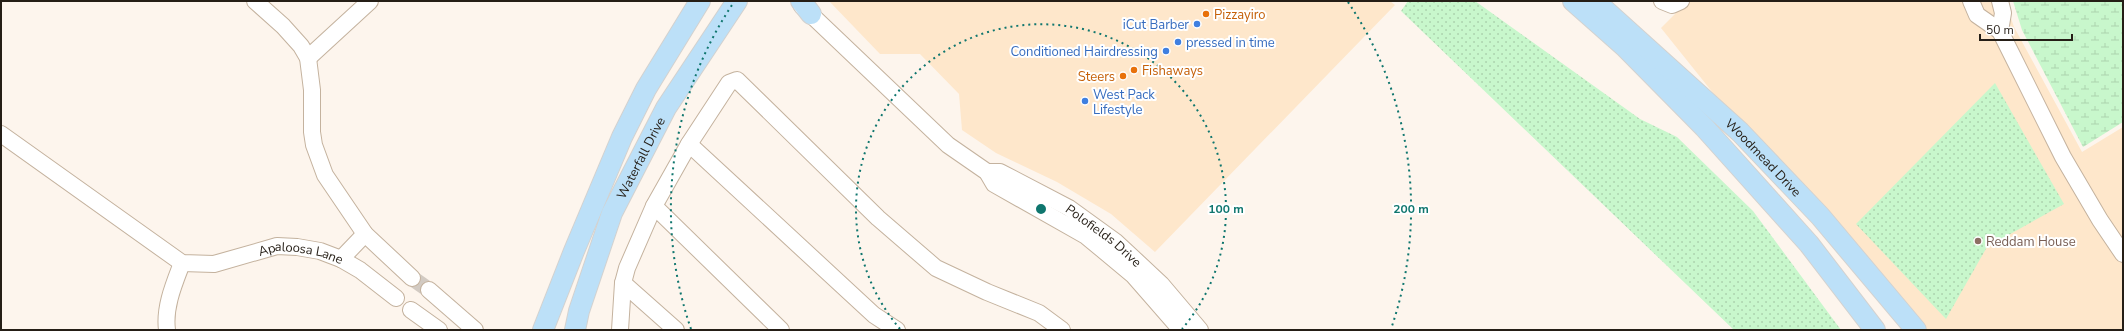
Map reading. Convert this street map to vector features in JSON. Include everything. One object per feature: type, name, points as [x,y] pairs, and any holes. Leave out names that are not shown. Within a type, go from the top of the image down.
[{"type":"main road","name":"Waterfall Drive","points":[[543,330],[574,251],[622,137],[646,89],[700,1]]},
{"type":"main road","points":[[666,108],[668,91],[673,77],[722,1]]},
{"type":"main road","name":"Waterfall Drive","points":[[575,330],[579,311],[612,213],[666,108],[736,1]]},
{"type":"main road","name":"Woodmead Drive","points":[[1573,1],[1626,47],[1709,133],[1809,244],[1875,330]]},
{"type":"main road","name":"Woodmead Drive","points":[[1595,1],[1740,132],[1820,216],[1916,330]]},
{"type":"street","points":[[255,1],[301,46],[308,58],[312,90],[312,132],[320,165],[325,175],[365,234],[412,278]]},
{"type":"street","points":[[308,58],[370,1]]},
{"type":"street","name":"Polofields Drive","points":[[797,1],[806,8],[937,136],[987,172],[994,184],[1086,236],[1133,275],[1181,330]]},
{"type":"street","points":[[1662,1],[1672,4],[1681,1]]},
{"type":"street","points":[[1971,1],[1977,15],[2000,31],[2063,157],[2100,220],[2123,254]]},
{"type":"street","points":[[2000,1],[2002,13],[2000,31]]},
{"type":"street","points":[[620,330],[623,284],[627,268],[654,206],[689,144],[732,80],[740,82],[878,218],[936,268],[987,292],[1039,313],[1062,330]]},
{"type":"street","points":[[1,134],[182,263],[169,303],[166,320],[167,330]]},
{"type":"street","points":[[689,144],[874,315],[897,330]]},
{"type":"street","name":"Polofields Drive","points":[[987,172],[1000,172],[1069,208],[1116,242],[1161,284],[1200,330]]},
{"type":"street","points":[[654,206],[781,330]]},
{"type":"street","name":"Apaloosa Lane","points":[[182,263],[214,264],[277,246],[286,245],[320,251],[341,259],[365,234]]},
{"type":"street","points":[[341,259],[360,270],[396,298]]},
{"type":"street","points":[[623,284],[676,330]]},
{"type":"street","points":[[429,290],[475,330]]},
{"type":"street","points":[[411,310],[437,329],[451,308]]},
{"type":"shaded area","points":[[829,1],[1390,1],[1395,5],[1155,252],[1111,214],[1057,182],[996,153],[962,130],[959,94],[920,54],[880,54]]},
{"type":"shaded area","name":"Reddam House","points":[[1688,1],[2005,1],[2014,27],[2082,152],[2123,127],[2123,330],[1903,330],[1661,28]]},
{"type":"green space","points":[[1408,1],[1475,1],[1640,119],[1677,137],[1753,211],[1841,330],[1734,330],[1401,11]]},
{"type":"green space","points":[[2013,1],[2123,1],[2123,122],[2083,147],[2022,30]]},
{"type":"green space","points":[[1995,83],[2064,204],[1987,247],[1946,319],[1856,224]]},
{"type":"tunnel","points":[[412,278],[429,290]]},
{"type":"place","name":"Pizzayiro","points":[[1206,14]]},
{"type":"place","name":"iCut Barber","points":[[1197,24]]},
{"type":"place","name":"pressed in time","points":[[1178,42]]},
{"type":"place","name":"Conditioned Hairdressing","points":[[1166,51]]},
{"type":"place","name":"Fishaways","points":[[1134,70]]},
{"type":"place","name":"Steers","points":[[1123,76]]},
{"type":"place","name":"West Pack Lifestyle","points":[[1085,101]]},
{"type":"place","name":"Reddam House","points":[[1978,241]]}]
